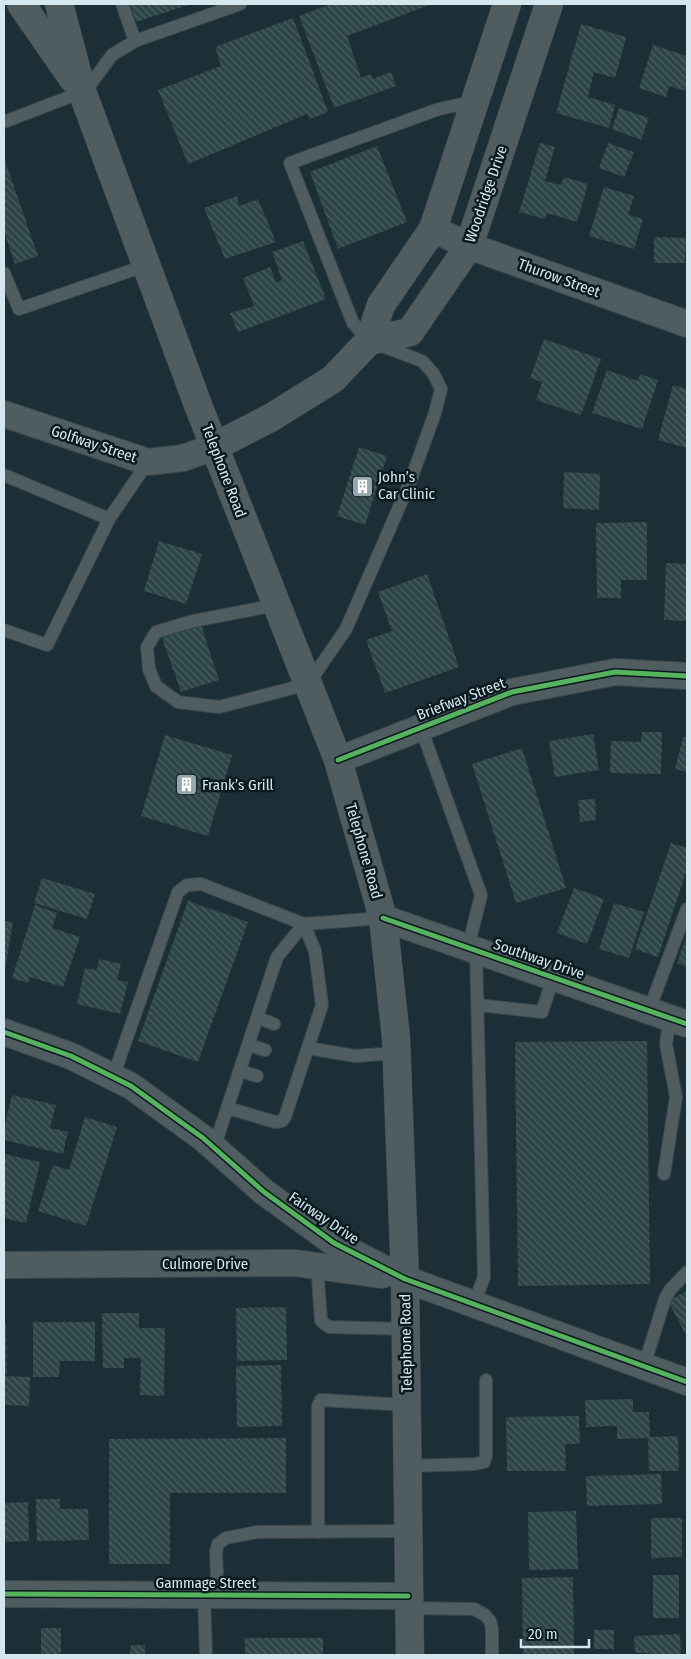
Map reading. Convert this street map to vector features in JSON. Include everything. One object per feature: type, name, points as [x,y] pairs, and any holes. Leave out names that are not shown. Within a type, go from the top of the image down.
[{"type":"main road","name":"Telephone Road","points":[[21,4],[82,93]]},
{"type":"main road","name":"Telephone Road","points":[[59,4],[82,93],[214,447],[338,760],[382,918],[396,1053],[405,1279],[410,1655]]},
{"type":"main road","points":[[214,447],[272,416],[333,378],[369,341],[381,305],[434,229],[507,4]]},
{"type":"main road","name":"Woodridge Drive","points":[[369,341],[410,332],[469,246],[549,4]]},
{"type":"street","name":"Thurow Street","points":[[434,229],[469,246],[687,324]]},
{"type":"street","name":"Golfway Street","points":[[4,414],[148,462],[183,458],[214,447]]},
{"type":"street","name":"Briefway Street","points":[[338,760],[512,692],[616,672],[687,676]]},
{"type":"street","name":"Southway Drive","points":[[382,918],[669,1017]]},
{"type":"street","name":"Fairway Drive","points":[[4,1032],[71,1056],[131,1086],[214,1148],[264,1192],[334,1243],[405,1279],[687,1382]]},
{"type":"street","name":"Culmore Drive","points":[[4,1265],[295,1263],[405,1279]]},
{"type":"street","name":"Gammage Street","points":[[4,1594],[211,1595],[409,1602]]},
{"type":"lane","points":[[122,4],[135,41]]},
{"type":"lane","points":[[4,122],[82,93],[112,55],[135,41],[240,4]]},
{"type":"lane","points":[[276,605],[193,621],[156,632],[147,647],[149,669],[156,686],[178,702],[219,707],[308,684],[346,629],[410,482],[435,413],[441,389],[434,373],[422,361],[369,341],[353,323],[290,163],[439,109],[476,101]]},
{"type":"lane","points":[[4,273],[19,308],[147,265]]},
{"type":"lane","points":[[4,630],[47,645],[109,519],[148,462]]},
{"type":"lane","points":[[4,475],[109,519]]},
{"type":"lane","points":[[421,728],[481,894],[472,949],[478,1005],[484,1277],[474,1304]]},
{"type":"lane","points":[[113,1077],[178,892],[187,885],[202,884],[304,924],[382,918]]},
{"type":"lane","points":[[664,1174],[676,1097],[666,1044],[687,909]]},
{"type":"lane","points":[[214,1148],[277,957],[304,924]]},
{"type":"lane","points":[[228,1108],[275,1122],[282,1122],[285,1117],[295,1089],[297,1061],[322,1005],[316,951],[304,924]]},
{"type":"lane","points":[[478,1005],[542,1012],[553,978]]},
{"type":"lane","points":[[258,1018],[274,1024]]},
{"type":"lane","points":[[307,1039],[355,1056],[396,1053]]},
{"type":"lane","points":[[249,1045],[265,1050]]},
{"type":"lane","points":[[240,1071],[257,1076]]},
{"type":"lane","points":[[282,1085],[295,1089]]},
{"type":"lane","points":[[317,1266],[321,1321],[329,1327],[406,1329]]},
{"type":"lane","points":[[644,1366],[670,1290],[687,1272]]},
{"type":"lane","points":[[407,1466],[475,1464],[484,1462],[486,1456],[486,1380]]},
{"type":"lane","points":[[318,1532],[318,1406],[321,1400],[406,1404]]},
{"type":"lane","points":[[206,1655],[216,1552],[218,1544],[226,1538],[257,1532],[408,1531]]},
{"type":"lane","points":[[409,1602],[474,1609],[485,1614],[492,1628],[492,1655]]},
{"type":"building","points":[[130,4],[191,4],[136,22]]},
{"type":"building","points":[[331,4],[432,4],[347,36],[361,78],[371,74],[373,79],[391,72],[396,86],[334,108],[299,16]]},
{"type":"building","points":[[293,18],[328,112],[310,119],[307,114],[188,164],[158,90],[221,66],[215,47]]},
{"type":"building","points":[[581,24],[626,37],[615,78],[594,72],[588,97],[615,105],[609,128],[556,113]]},
{"type":"building","points":[[653,45],[687,56],[687,91],[669,86],[666,97],[639,88]]},
{"type":"building","points":[[619,108],[649,118],[641,140],[612,129]]},
{"type":"building","points":[[540,143],[555,147],[545,181],[561,185],[564,177],[588,184],[577,222],[547,213],[545,219],[519,212]]},
{"type":"building","points":[[608,143],[634,152],[624,177],[599,168]]},
{"type":"building","points":[[377,146],[407,222],[338,249],[310,172]]},
{"type":"building","points":[[4,158],[38,256],[15,264],[4,231]]},
{"type":"building","points":[[604,187],[634,196],[628,215],[643,219],[634,249],[589,236]]},
{"type":"building","points":[[237,196],[239,206],[258,199],[276,242],[225,259],[204,208]]},
{"type":"building","points":[[654,237],[686,238],[685,263],[654,263]]},
{"type":"building","points":[[303,241],[326,299],[238,332],[230,313],[254,306],[243,278],[270,267],[276,283],[282,280],[272,252]]},
{"type":"building","points":[[544,339],[601,359],[581,415],[536,400],[542,382],[530,378]]},
{"type":"building","points":[[607,370],[638,381],[640,374],[658,380],[642,429],[592,413]]},
{"type":"building","points":[[673,385],[687,389],[687,448],[658,440]]},
{"type":"building","name":"John’s Car Clinic","points":[[359,447],[387,456],[365,525],[337,516]]},
{"type":"building","points":[[564,472],[600,474],[599,510],[563,508]]},
{"type":"building","points":[[647,522],[647,580],[621,580],[621,598],[597,598],[596,523]]},
{"type":"building","points":[[159,541],[202,554],[186,604],[144,591]]},
{"type":"building","points":[[666,563],[687,564],[687,621],[664,620]]},
{"type":"building","points":[[427,574],[459,667],[385,693],[366,640],[392,631],[378,592]]},
{"type":"building","points":[[201,625],[219,680],[181,692],[162,638]]},
{"type":"building","points":[[642,732],[662,732],[661,774],[610,773],[611,741],[641,742]]},
{"type":"building","points":[[593,734],[599,770],[555,777],[549,741]]},
{"type":"building","name":"Frank’s Grill","points":[[165,735],[232,755],[208,836],[141,816]]},
{"type":"building","points":[[683,737],[687,738],[687,772],[675,769]]},
{"type":"building","points":[[522,748],[566,888],[516,903],[472,764]]},
{"type":"building","points":[[595,799],[596,820],[580,822],[578,800]]},
{"type":"building","points":[[671,843],[687,848],[687,869],[658,957],[635,949]]},
{"type":"building","points":[[42,878],[95,894],[87,919],[34,903]]},
{"type":"building","points":[[574,888],[604,899],[587,944],[557,933]]},
{"type":"building","points":[[188,901],[248,922],[198,1062],[138,1041]]},
{"type":"building","points":[[614,903],[644,912],[629,958],[599,949]]},
{"type":"building","points":[[35,905],[57,913],[52,928],[80,937],[63,987],[30,977],[28,983],[12,978]]},
{"type":"building","points":[[4,921],[13,922],[5,969],[4,968]]},
{"type":"building","points":[[687,935],[687,967],[677,963]]},
{"type":"building","points":[[99,959],[121,964],[117,980],[128,982],[120,1014],[77,1004],[85,968],[97,970]]},
{"type":"building","points":[[647,1041],[650,1284],[518,1286],[515,1042]]},
{"type":"building","points":[[12,1095],[56,1105],[50,1128],[68,1132],[63,1154],[4,1140],[4,1128]]},
{"type":"building","points":[[85,1117],[117,1127],[86,1226],[38,1211],[53,1165],[69,1170]]},
{"type":"building","points":[[4,1154],[40,1162],[26,1223],[4,1218]]},
{"type":"building","points":[[687,1291],[687,1337],[668,1301]]},
{"type":"building","points":[[286,1307],[287,1360],[237,1361],[236,1308]]},
{"type":"building","points":[[102,1313],[139,1313],[139,1328],[165,1328],[164,1396],[140,1395],[141,1358],[124,1358],[124,1368],[103,1368]]},
{"type":"building","points":[[33,1322],[95,1322],[95,1361],[60,1361],[59,1377],[33,1377]]},
{"type":"building","points":[[4,1323],[6,1323],[7,1375],[4,1375]]},
{"type":"building","points":[[281,1365],[282,1426],[237,1427],[236,1366]]},
{"type":"building","points":[[5,1376],[30,1377],[29,1406],[5,1405]]},
{"type":"building","points":[[633,1399],[633,1412],[649,1412],[650,1437],[678,1436],[679,1471],[649,1471],[648,1438],[617,1439],[617,1426],[586,1427],[585,1400]]},
{"type":"building","points":[[579,1416],[580,1444],[565,1444],[566,1471],[507,1471],[506,1417]]},
{"type":"building","points":[[286,1438],[286,1493],[170,1493],[170,1564],[109,1564],[109,1439]]},
{"type":"building","points":[[661,1474],[662,1504],[587,1506],[586,1476]]},
{"type":"building","points":[[36,1499],[60,1499],[60,1509],[88,1509],[89,1540],[37,1541]]},
{"type":"building","points":[[28,1502],[29,1541],[4,1542],[4,1503]]},
{"type":"building","points":[[576,1511],[578,1569],[529,1570],[528,1512]]},
{"type":"building","points":[[651,1518],[682,1518],[682,1557],[651,1558]]},
{"type":"building","points":[[653,1575],[679,1575],[679,1618],[653,1618]]},
{"type":"building","points":[[573,1577],[574,1655],[523,1655],[522,1578]]},
{"type":"building","points":[[41,1628],[61,1628],[61,1655],[41,1655]]},
{"type":"building","points":[[594,1630],[614,1630],[614,1649],[594,1649]]},
{"type":"building","points":[[680,1634],[681,1655],[635,1653],[634,1636]]},
{"type":"building","points":[[245,1638],[323,1638],[323,1655],[245,1655]]},
{"type":"building","points":[[131,1645],[145,1645],[145,1655],[130,1655]]},
{"type":"cycle path","points":[[338,760],[512,692],[615,672],[687,676]]},
{"type":"cycle path","points":[[383,918],[687,1024]]},
{"type":"cycle path","points":[[4,1032],[71,1056],[131,1086],[203,1138],[264,1192],[334,1243],[405,1279],[687,1382]]},
{"type":"cycle path","points":[[4,1594],[408,1596]]},
{"type":"place","name":"John’s Car Clinic","points":[[362,486]]},
{"type":"place","name":"Frank’s Grill","points":[[186,785]]}]
